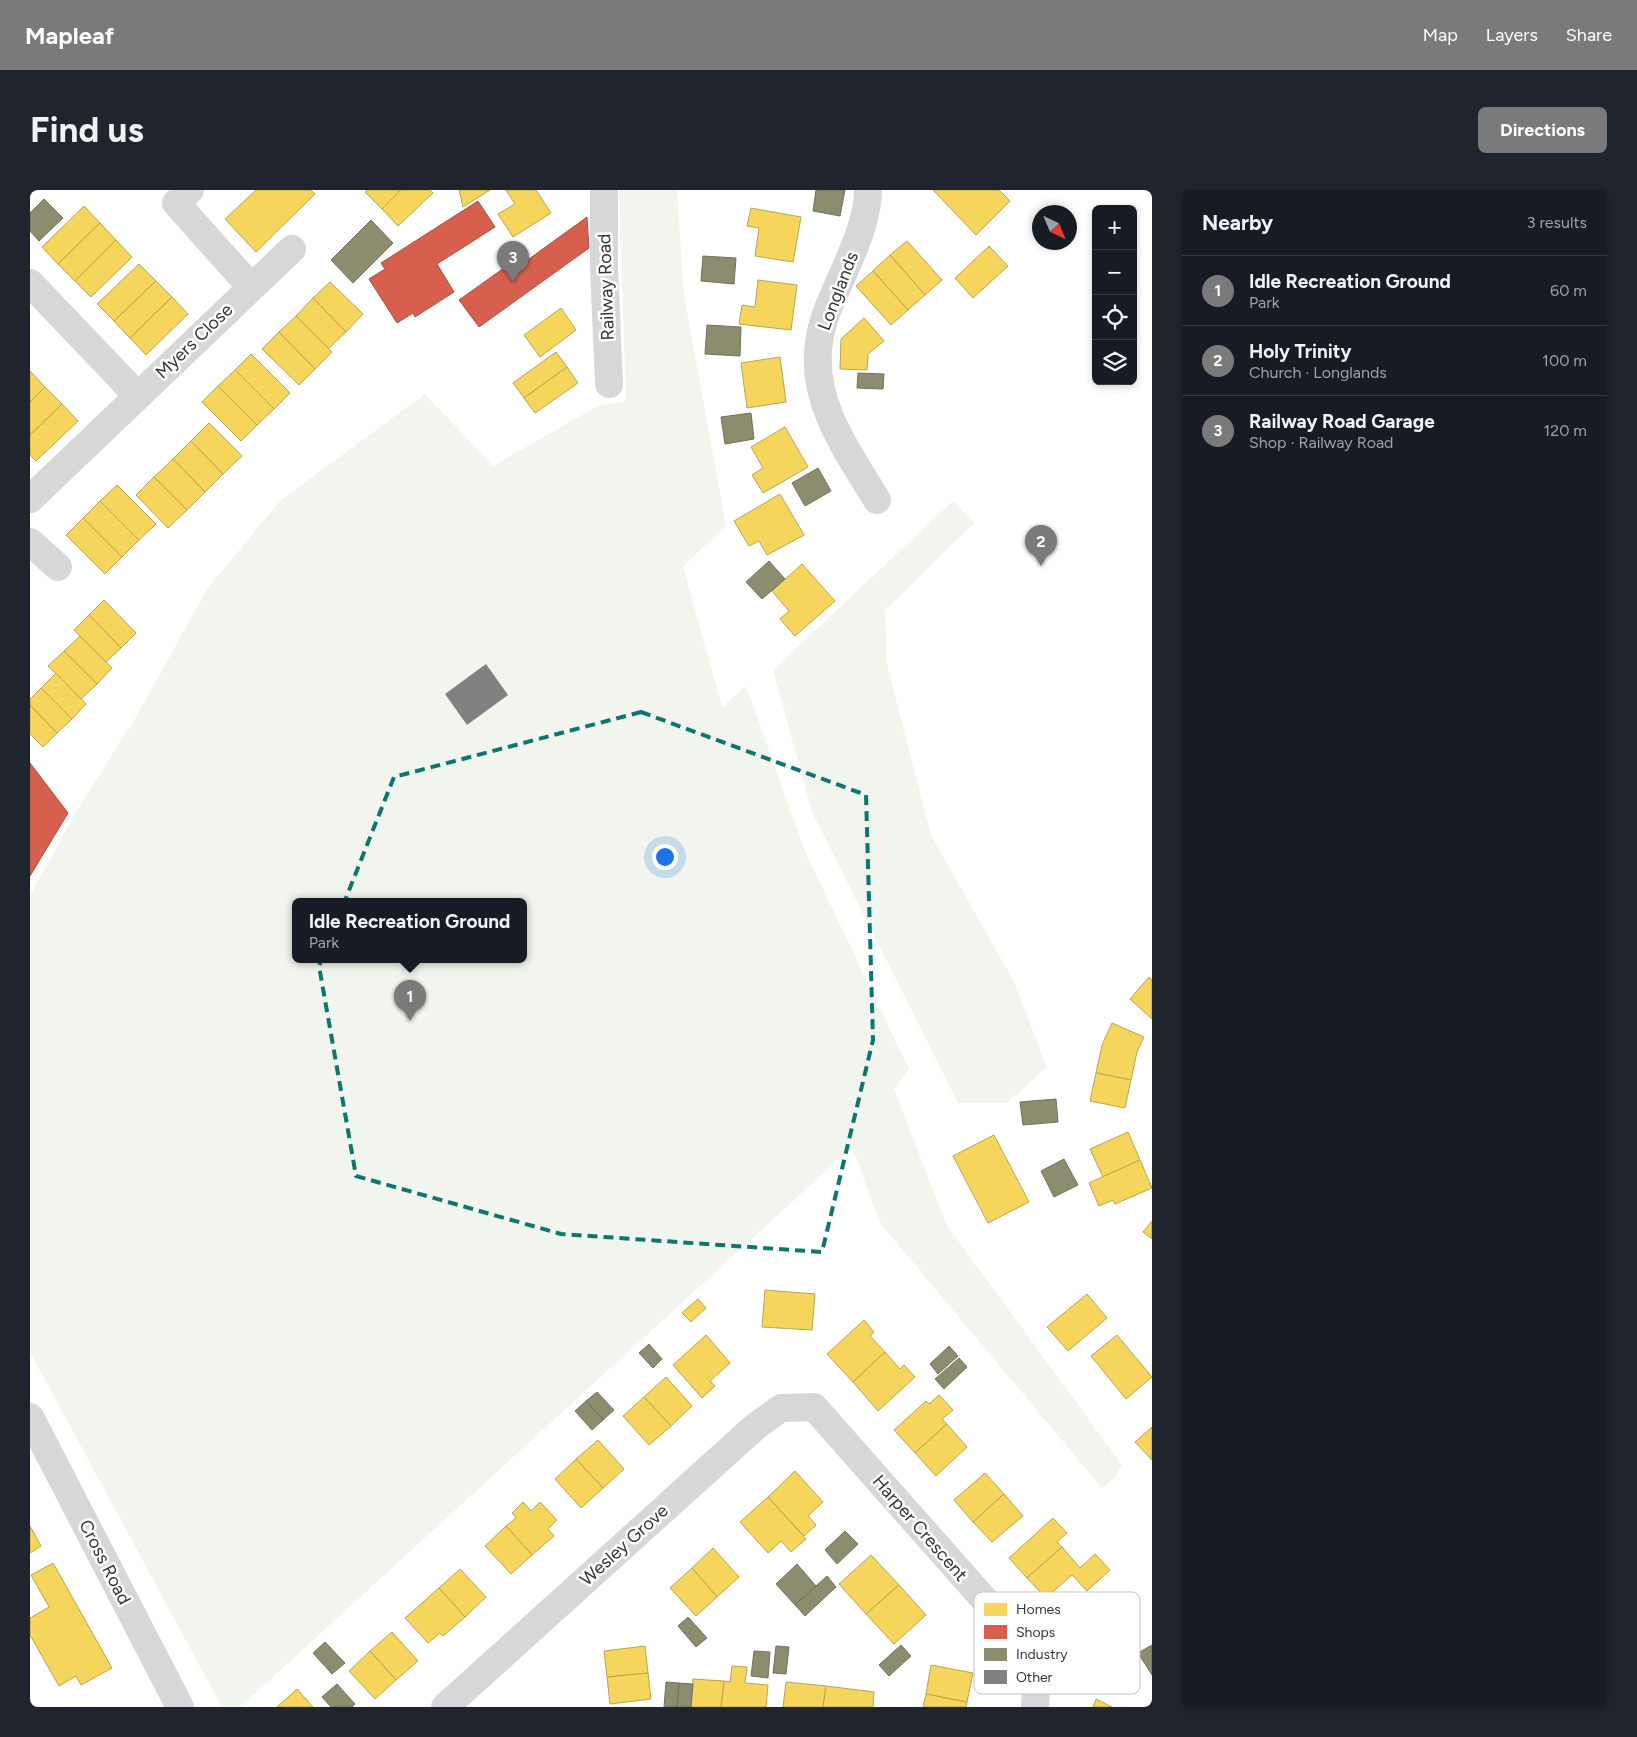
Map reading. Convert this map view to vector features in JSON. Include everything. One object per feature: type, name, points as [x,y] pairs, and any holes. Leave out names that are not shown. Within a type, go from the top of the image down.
[{"type":"street","points":[[190,190],[176,203],[252,287]]},
{"type":"street","name":"Railway Road","points":[[604,190],[604,267],[609,384]]},
{"type":"street","name":"Longlands","points":[[868,190],[868,199],[856,242],[826,313],[818,343],[819,373],[825,406],[837,435],[877,500]]},
{"type":"street","name":"Myers Close","points":[[30,499],[292,249]]},
{"type":"street","points":[[30,283],[138,395]]},
{"type":"street","points":[[30,542],[58,567]]},
{"type":"street","name":"Wesley Grove","points":[[456,1704],[756,1426],[782,1408],[814,1407]]},
{"type":"street","name":"Harper Crescent","points":[[814,1407],[978,1592]]},
{"type":"street","name":"Cross Road","points":[[30,1417],[180,1707]]},
{"type":"street","name":"Harper Crescent","points":[[1036,1694],[1036,1707]]},
{"type":"highlighted area","points":[[641,712],[866,795],[873,1040],[822,1252],[561,1234],[356,1176],[319,966],[394,777]]},
{"type":"shaded area","points":[[619,190],[677,190],[684,296],[726,525],[683,567],[722,707],[746,686],[804,849],[909,1069],[894,1089],[946,1224],[1122,1465],[1114,1478],[1102,1488],[880,1223],[852,1147],[240,1707],[222,1707],[30,1352],[30,896],[76,812],[136,717],[207,589],[280,501],[425,394],[493,466],[598,406],[626,401]]},
{"type":"shaded area","points":[[953,501],[974,523],[885,610],[887,665],[931,835],[1013,980],[1047,1067],[1007,1103],[958,1103],[812,812],[773,670]]},
{"type":"building: Homes","points":[[256,190],[311,190],[315,194],[256,252],[225,219]]},
{"type":"building: Homes","points":[[367,190],[401,190],[382,209],[365,192]]},
{"type":"building: Homes","points":[[401,190],[430,190],[433,193],[398,226],[382,209]]},
{"type":"building: Homes","points":[[459,190],[490,190],[463,207]]},
{"type":"building: Homes","points":[[506,190],[536,190],[551,213],[513,237],[498,214],[515,204]]},
{"type":"building: Homes","points":[[933,190],[999,190],[1010,201],[976,235]]},
{"type":"building: Homes","points":[[84,206],[100,223],[58,264],[42,247]]},
{"type":"building: Homes","points":[[751,208],[801,217],[793,262],[755,256],[759,228],[747,226]]},
{"type":"building: Homes","points":[[100,223],[116,240],[75,281],[58,264]]},
{"type":"building: Homes","points":[[116,240],[132,257],[91,297],[75,281]]},
{"type":"building: Homes","points":[[907,241],[942,280],[925,295],[890,255]]},
{"type":"building: Homes","points":[[989,246],[1008,266],[973,298],[955,278]]},
{"type":"building: Homes","points":[[890,255],[925,295],[908,310],[873,271]]},
{"type":"building: Homes","points":[[139,264],[156,281],[114,321],[97,304]]},
{"type":"building: Homes","points":[[873,271],[908,310],[891,325],[856,286]]},
{"type":"building: Homes","points":[[758,280],[797,285],[791,330],[739,324],[742,305],[755,307]]},
{"type":"building: Homes","points":[[156,281],[172,297],[130,338],[114,321]]},
{"type":"building: Homes","points":[[330,282],[363,314],[346,332],[313,298]]},
{"type":"building: Homes","points":[[172,297],[188,314],[146,355],[130,338]]},
{"type":"building: Homes","points":[[313,298],[346,332],[328,349],[296,316]]},
{"type":"building: Homes","points":[[561,308],[576,330],[540,357],[524,335]]},
{"type":"building: Homes","points":[[296,316],[332,352],[315,369],[279,332]]},
{"type":"building: Homes","points":[[864,318],[884,341],[868,354],[867,370],[840,369],[841,339]]},
{"type":"building: Homes","points":[[279,332],[315,369],[299,385],[262,349]]},
{"type":"building: Homes","points":[[556,352],[567,367],[524,398],[513,383]]},
{"type":"building: Homes","points":[[251,354],[290,393],[274,409],[235,370]]},
{"type":"building: Homes","points":[[780,357],[786,402],[747,408],[741,363]]},
{"type":"building: Homes","points":[[567,367],[578,383],[535,413],[524,398]]},
{"type":"building: Homes","points":[[235,370],[274,409],[257,425],[218,386]]},
{"type":"building: Homes","points":[[30,371],[45,387],[30,402]]},
{"type":"building: Homes","points":[[218,386],[257,425],[241,441],[202,402]]},
{"type":"building: Homes","points":[[45,387],[62,404],[30,435],[30,402]]},
{"type":"building: Homes","points":[[62,404],[78,421],[36,461],[30,455],[30,435]]},
{"type":"building: Homes","points":[[209,423],[242,456],[223,474],[191,441]]},
{"type":"building: Homes","points":[[785,427],[808,467],[763,493],[752,475],[763,468],[751,447]]},
{"type":"building: Homes","points":[[191,441],[223,474],[205,492],[173,459]]},
{"type":"building: Homes","points":[[173,459],[205,492],[187,510],[154,477]]},
{"type":"building: Homes","points":[[154,477],[187,510],[168,528],[136,495]]},
{"type":"building: Homes","points":[[117,485],[156,524],[139,540],[100,501]]},
{"type":"building: Homes","points":[[780,494],[804,535],[767,555],[759,541],[749,546],[734,521]]},
{"type":"building: Homes","points":[[100,501],[139,540],[122,557],[83,518]]},
{"type":"building: Homes","points":[[83,518],[122,557],[105,574],[66,535]]},
{"type":"building: Homes","points":[[802,564],[835,601],[795,636],[780,619],[789,611],[772,591]]},
{"type":"building: Homes","points":[[104,600],[136,633],[121,648],[89,615]]},
{"type":"building: Homes","points":[[89,615],[121,648],[106,662],[74,630]]},
{"type":"building: Homes","points":[[80,636],[112,668],[97,684],[64,651]]},
{"type":"building: Homes","points":[[64,651],[97,684],[81,699],[48,666]]},
{"type":"building: Homes","points":[[56,673],[86,704],[72,719],[41,688]]},
{"type":"building: Homes","points":[[41,688],[72,719],[57,733],[30,705],[30,699]]},
{"type":"building: Homes","points":[[30,705],[57,733],[43,747],[30,734]]},
{"type":"building: Homes","points":[[1149,977],[1152,980],[1152,1019],[1130,999]]},
{"type":"building: Homes","points":[[1112,1023],[1144,1037],[1137,1052],[1131,1080],[1096,1073],[1102,1045]]},
{"type":"building: Homes","points":[[1096,1073],[1131,1080],[1125,1108],[1090,1101]]},
{"type":"building: Homes","points":[[1128,1132],[1140,1160],[1103,1177],[1090,1149]]},
{"type":"building: Homes","points":[[994,1135],[1029,1202],[988,1223],[953,1156]]},
{"type":"building: Homes","points":[[1140,1160],[1152,1188],[1115,1204],[1113,1200],[1099,1206],[1089,1183]]},
{"type":"building: Homes","points":[[1152,1221],[1152,1239],[1143,1232]]},
{"type":"building: Homes","points":[[765,1290],[815,1294],[812,1330],[762,1327]]},
{"type":"building: Homes","points":[[1087,1294],[1107,1318],[1068,1351],[1047,1327]]},
{"type":"building: Homes","points":[[698,1299],[706,1308],[691,1322],[682,1313]]},
{"type":"building: Homes","points":[[864,1320],[874,1332],[870,1336],[885,1352],[853,1382],[827,1354]]},
{"type":"building: Homes","points":[[706,1335],[730,1363],[710,1381],[715,1386],[702,1398],[673,1365]]},
{"type":"building: Homes","points":[[1117,1335],[1152,1377],[1126,1399],[1091,1356]]},
{"type":"building: Homes","points":[[885,1352],[900,1369],[904,1365],[915,1377],[878,1411],[853,1382]]},
{"type":"building: Homes","points":[[666,1377],[692,1406],[671,1426],[644,1397]]},
{"type":"building: Homes","points":[[939,1395],[953,1410],[942,1419],[947,1424],[915,1453],[894,1430],[926,1401],[929,1404]]},
{"type":"building: Homes","points":[[644,1397],[671,1426],[649,1445],[623,1416]]},
{"type":"building: Homes","points":[[947,1424],[967,1447],[936,1476],[915,1453]]},
{"type":"building: Homes","points":[[1152,1427],[1152,1460],[1135,1442]]},
{"type":"building: Homes","points":[[598,1440],[624,1469],[603,1488],[576,1459]]},
{"type":"building: Homes","points":[[576,1459],[603,1488],[581,1508],[555,1479]]},
{"type":"building: Homes","points":[[795,1471],[823,1502],[808,1516],[816,1525],[804,1536],[768,1497]]},
{"type":"building: Homes","points":[[985,1473],[1004,1494],[973,1522],[954,1500]]},
{"type":"building: Homes","points":[[1004,1494],[1023,1516],[992,1542],[973,1522]]},
{"type":"building: Homes","points":[[768,1497],[806,1539],[791,1552],[781,1541],[768,1553],[740,1522]]},
{"type":"building: Homes","points":[[523,1502],[531,1511],[540,1502],[557,1520],[548,1529],[554,1536],[532,1555],[506,1526],[516,1518],[512,1513]]},
{"type":"building: Homes","points":[[1053,1518],[1067,1533],[1057,1542],[1062,1547],[1027,1578],[1009,1558]]},
{"type":"building: Homes","points":[[30,1526],[41,1546],[30,1553]]},
{"type":"building: Homes","points":[[506,1526],[532,1555],[511,1574],[485,1546]]},
{"type":"building: Homes","points":[[1062,1547],[1080,1568],[1095,1554],[1110,1570],[1087,1591],[1072,1575],[1053,1592],[1040,1592],[1027,1578]]},
{"type":"building: Homes","points":[[713,1548],[739,1577],[717,1597],[692,1568]]},
{"type":"building: Homes","points":[[871,1555],[899,1585],[866,1614],[839,1584]]},
{"type":"building: Homes","points":[[53,1563],[112,1668],[81,1685],[76,1676],[59,1686],[30,1635],[30,1618],[49,1607],[31,1575]]},
{"type":"building: Homes","points":[[692,1568],[717,1597],[696,1616],[670,1588]]},
{"type":"building: Homes","points":[[460,1569],[486,1597],[465,1617],[439,1588]]},
{"type":"building: Homes","points":[[899,1585],[926,1615],[894,1644],[866,1614]]},
{"type":"building: Homes","points":[[439,1588],[465,1617],[443,1636],[440,1633],[428,1643],[405,1618]]},
{"type":"building: Homes","points":[[392,1632],[418,1661],[396,1680],[370,1651]]},
{"type":"building: Homes","points":[[645,1646],[648,1673],[607,1677],[604,1651]]},
{"type":"building: Homes","points":[[370,1651],[396,1680],[375,1699],[349,1671]]},
{"type":"building: Homes","points":[[931,1665],[973,1673],[967,1702],[926,1694]]},
{"type":"building: Homes","points":[[732,1666],[747,1667],[745,1683],[768,1685],[766,1707],[721,1707],[724,1681],[730,1682]]},
{"type":"building: Homes","points":[[648,1673],[651,1699],[610,1704],[607,1677]]},
{"type":"building: Homes","points":[[693,1679],[724,1681],[721,1707],[691,1707]]},
{"type":"building: Homes","points":[[786,1682],[826,1686],[823,1707],[783,1707]]},
{"type":"building: Homes","points":[[826,1686],[874,1692],[873,1707],[823,1707]]},
{"type":"building: Homes","points":[[297,1689],[313,1707],[277,1707]]},
{"type":"building: Homes","points":[[926,1694],[967,1702],[966,1707],[923,1707]]},
{"type":"building: Homes","points":[[1096,1699],[1112,1707],[1093,1707]]},
{"type":"building: Shops","points":[[478,201],[495,227],[437,264],[454,292],[415,317],[413,313],[397,323],[369,279],[385,269],[381,263]]},
{"type":"building: Shops","points":[[587,217],[589,248],[479,327],[459,300],[518,258],[522,264]]},
{"type":"building: Shops","points":[[30,763],[68,813],[30,876]]},
{"type":"building: Industry","points":[[816,190],[845,190],[840,216],[813,211]]},
{"type":"building: Industry","points":[[44,199],[63,218],[39,241],[30,231],[30,213]]},
{"type":"building: Industry","points":[[371,220],[393,243],[353,283],[331,260]]},
{"type":"building: Industry","points":[[703,256],[736,258],[734,284],[701,281]]},
{"type":"building: Industry","points":[[707,325],[741,327],[740,356],[705,354]]},
{"type":"building: Industry","points":[[858,373],[884,374],[883,389],[857,388]]},
{"type":"building: Industry","points":[[751,413],[754,439],[725,444],[721,417]]},
{"type":"building: Industry","points":[[818,468],[831,491],[805,506],[792,483]]},
{"type":"building: Industry","points":[[769,561],[785,579],[762,599],[746,582]]},
{"type":"building: Industry","points":[[1056,1099],[1058,1122],[1023,1125],[1020,1102]]},
{"type":"building: Industry","points":[[1064,1159],[1078,1185],[1054,1197],[1041,1171]]},
{"type":"building: Industry","points":[[649,1344],[662,1359],[653,1368],[639,1353]]},
{"type":"building: Industry","points":[[949,1346],[958,1356],[938,1374],[930,1364]]},
{"type":"building: Industry","points":[[959,1358],[967,1367],[944,1389],[935,1379]]},
{"type":"building: Industry","points":[[597,1392],[614,1410],[603,1420],[586,1401]]},
{"type":"building: Industry","points":[[586,1401],[603,1420],[592,1430],[575,1411]]},
{"type":"building: Industry","points":[[845,1531],[858,1544],[837,1564],[825,1550]]},
{"type":"building: Industry","points":[[797,1564],[816,1586],[795,1605],[776,1584]]},
{"type":"building: Industry","points":[[827,1576],[836,1587],[805,1616],[795,1605]]},
{"type":"building: Industry","points":[[688,1617],[707,1638],[696,1647],[678,1626]]},
{"type":"building: Industry","points":[[325,1642],[345,1663],[332,1674],[313,1653]]},
{"type":"building: Industry","points":[[901,1645],[911,1656],[889,1676],[879,1665]]},
{"type":"building: Industry","points":[[1152,1645],[1152,1675],[1140,1656],[1140,1652]]},
{"type":"building: Industry","points":[[776,1646],[789,1647],[786,1674],[773,1673]]},
{"type":"building: Industry","points":[[754,1651],[770,1652],[768,1678],[751,1676]]},
{"type":"building: Industry","points":[[666,1682],[679,1683],[677,1707],[664,1707]]},
{"type":"building: Industry","points":[[679,1683],[693,1684],[691,1707],[677,1707]]},
{"type":"building: Industry","points":[[337,1684],[355,1704],[352,1707],[331,1707],[322,1697]]},
{"type":"building: Other","points":[[486,664],[508,695],[467,725],[445,694]]},
{"type":"place","name":"Railway Road Garage","points":[[513,282]]},
{"type":"place","name":"Holy Trinity","points":[[1041,566]]},
{"type":"place","name":"Idle Recreation Ground","points":[[410,1021]]}]
